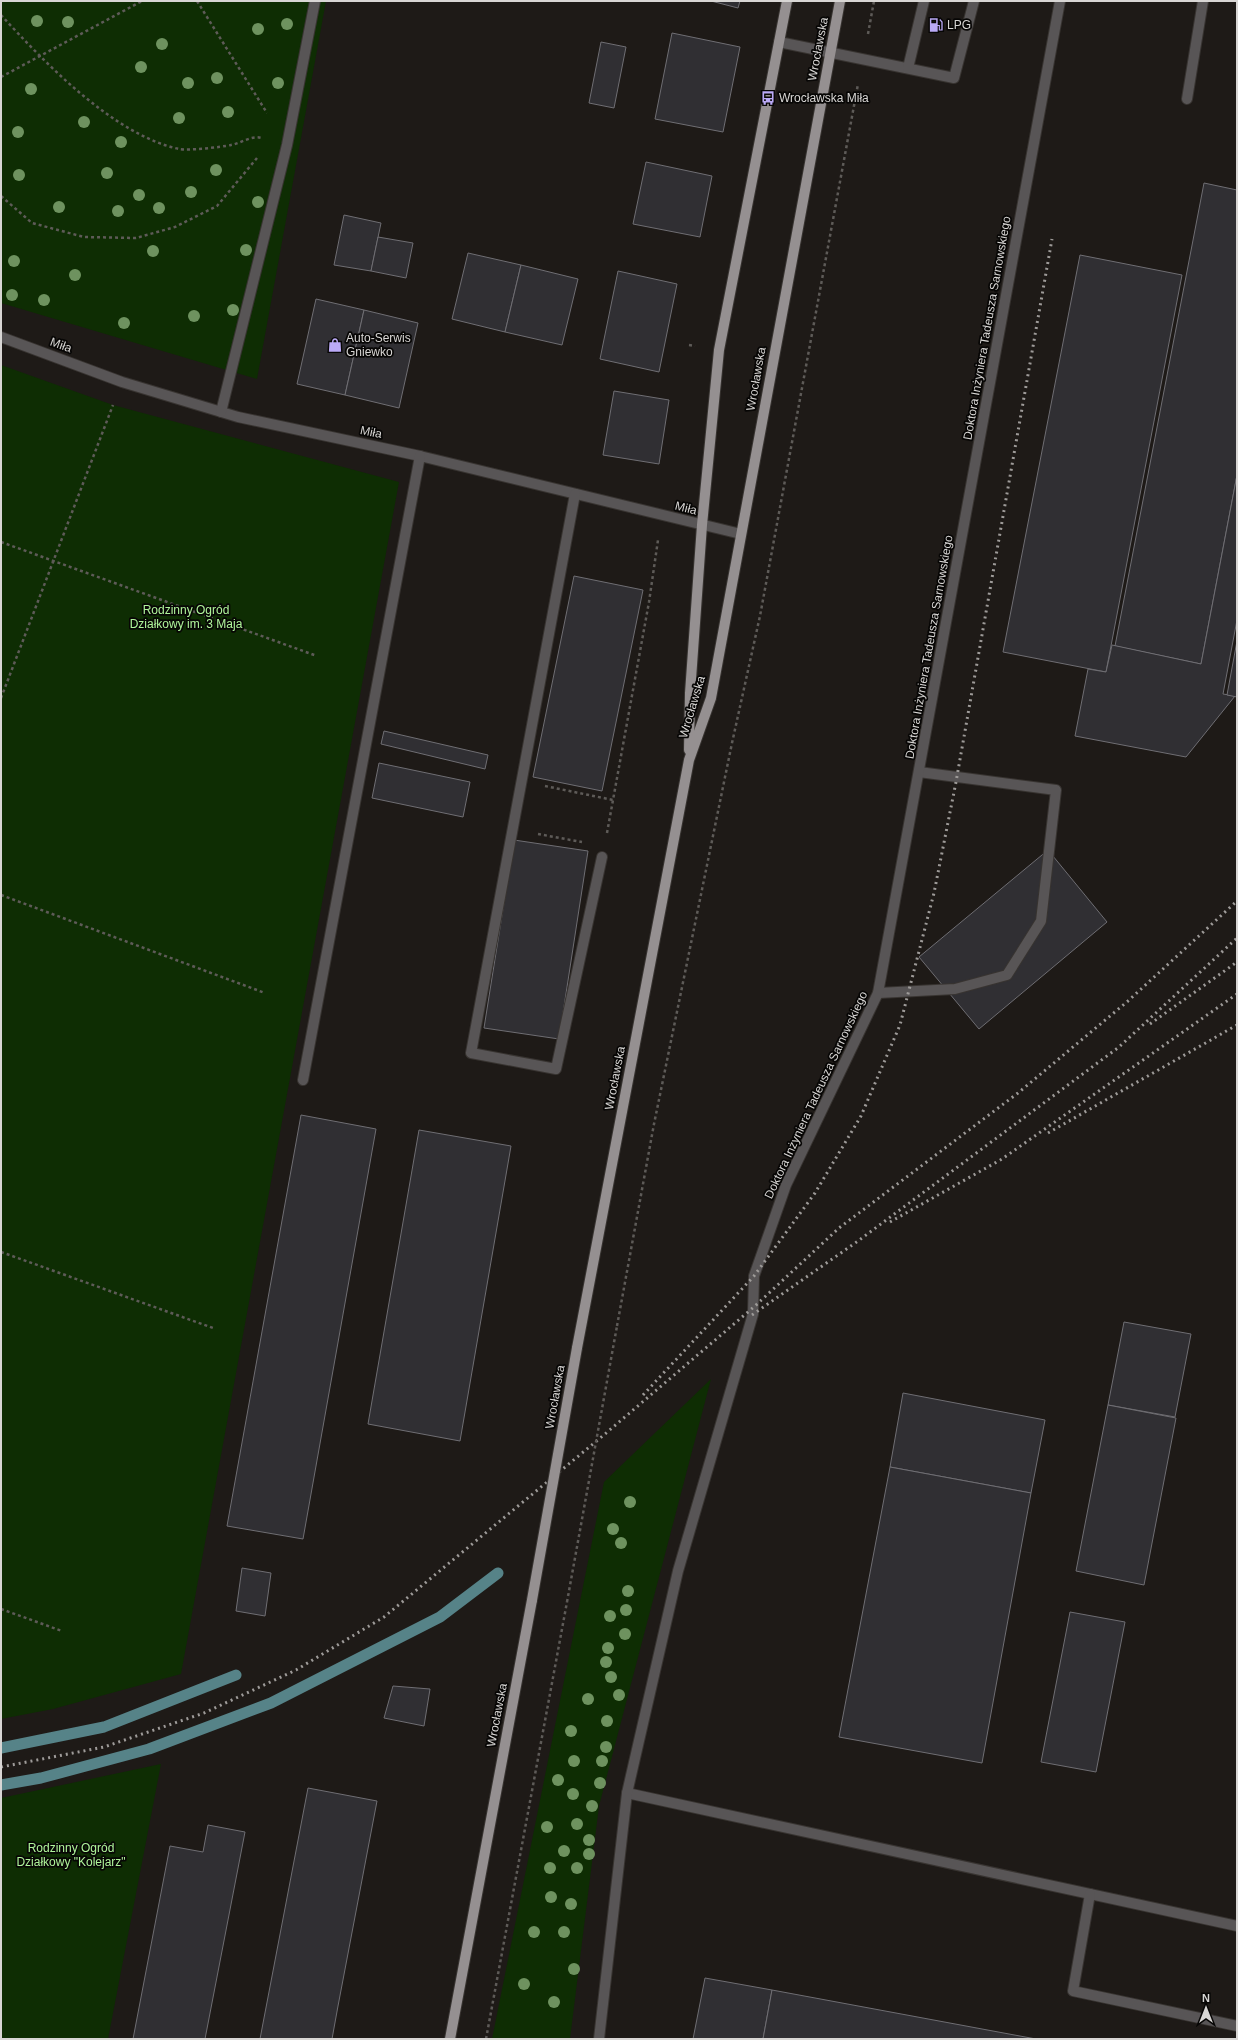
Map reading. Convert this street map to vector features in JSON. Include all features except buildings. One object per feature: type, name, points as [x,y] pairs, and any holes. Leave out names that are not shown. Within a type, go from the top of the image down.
[{"type":"main road","name":"Wrocławska","points":[[689,760],[690,693],[702,525],[719,350],[787,1]]},
{"type":"main road","name":"Wrocławska","points":[[450,2039],[532,1600],[577,1348],[689,760],[711,698],[840,1]]},
{"type":"street","points":[[221,412],[287,145],[315,1]]},
{"type":"street","points":[[908,68],[924,1]]},
{"type":"street","points":[[779,42],[863,58],[954,78],[974,1]]},
{"type":"street","name":"Doktora Inżyniera Tadeusza Sarnowskiego","points":[[599,2039],[627,1793],[678,1571],[753,1314],[754,1276],[786,1185],[878,992],[1060,1]]},
{"type":"street","points":[[1187,99],[1203,1]]},
{"type":"street","name":"Miła","points":[[1,337],[122,382],[221,412],[420,456],[741,534]]},
{"type":"street","points":[[303,1080],[420,456]]},
{"type":"street","points":[[575,494],[471,1053],[556,1069],[602,857]]},
{"type":"street","points":[[878,992],[955,989],[1007,974],[1041,921],[1056,790],[919,772]]},
{"type":"street","points":[[627,1793],[1237,1926]]},
{"type":"street","points":[[1090,1894],[1073,1991],[1237,2026]]},
{"type":"path","points":[[1,77],[142,1]]},
{"type":"path","points":[[197,1],[287,145]]},
{"type":"path","points":[[486,2039],[654,1124],[732,743],[760,616],[874,1]]},
{"type":"path","points":[[1,15],[40,57],[81,93],[134,133],[180,150],[231,145],[257,136],[287,145]]},
{"type":"path","points":[[1,196],[32,223],[84,237],[136,238],[176,227],[217,206],[247,168],[264,150],[287,145]]},
{"type":"path","points":[[1,698],[113,405]]},
{"type":"path","points":[[602,857],[649,602],[662,515]]},
{"type":"path","points":[[1,542],[317,656]]},
{"type":"path","points":[[522,782],[613,800]]},
{"type":"path","points":[[513,830],[604,846]]},
{"type":"path","points":[[1,895],[266,992]]},
{"type":"path","points":[[1,1252],[212,1328]]},
{"type":"path","points":[[1,1609],[62,1631]]},
{"type":"green space","points":[[1,1],[326,1],[257,379],[1,303]]},
{"type":"green space","name":"Rodzinny Ogród Działkowy im. 3 Maja","points":[[1,365],[113,405],[399,482],[181,1674],[53,1709],[1,1719]]},
{"type":"green space","points":[[711,1379],[599,1806],[570,2039],[492,2039],[604,1482]]},
{"type":"green space","name":"Rodzinny Ogród Działkowy \"Kolejarz\"","points":[[161,1764],[108,2039],[1,2039],[1,1798]]},
{"type":"waterway","points":[[1,1785],[41,1778],[149,1749],[271,1703],[440,1617],[498,1573]]},
{"type":"waterway","points":[[1,1748],[104,1727],[236,1675]]},
{"type":"railway","points":[[643,1395],[754,1276],[815,1193],[861,1116],[900,1025],[934,893],[956,782],[1052,239]]},
{"type":"railway","points":[[1,1767],[104,1747],[204,1713],[296,1670],[384,1617],[605,1434],[755,1306],[839,1228],[1018,1093],[1128,1001],[1237,901]]},
{"type":"railway","points":[[752,1315],[858,1241],[1119,1047],[1237,938]]},
{"type":"railway","points":[[1150,1024],[1237,962]]},
{"type":"railway","points":[[890,1222],[1002,1159],[1237,994]]},
{"type":"railway","points":[[1048,1133],[1237,1025]]},
{"type":"place","name":"LPG","points":[[936,25]]},
{"type":"place","name":"Wrocławska Miła","points":[[768,98]]},
{"type":"place","name":"Auto-Serwis Gniewko","points":[[335,345]]}]
